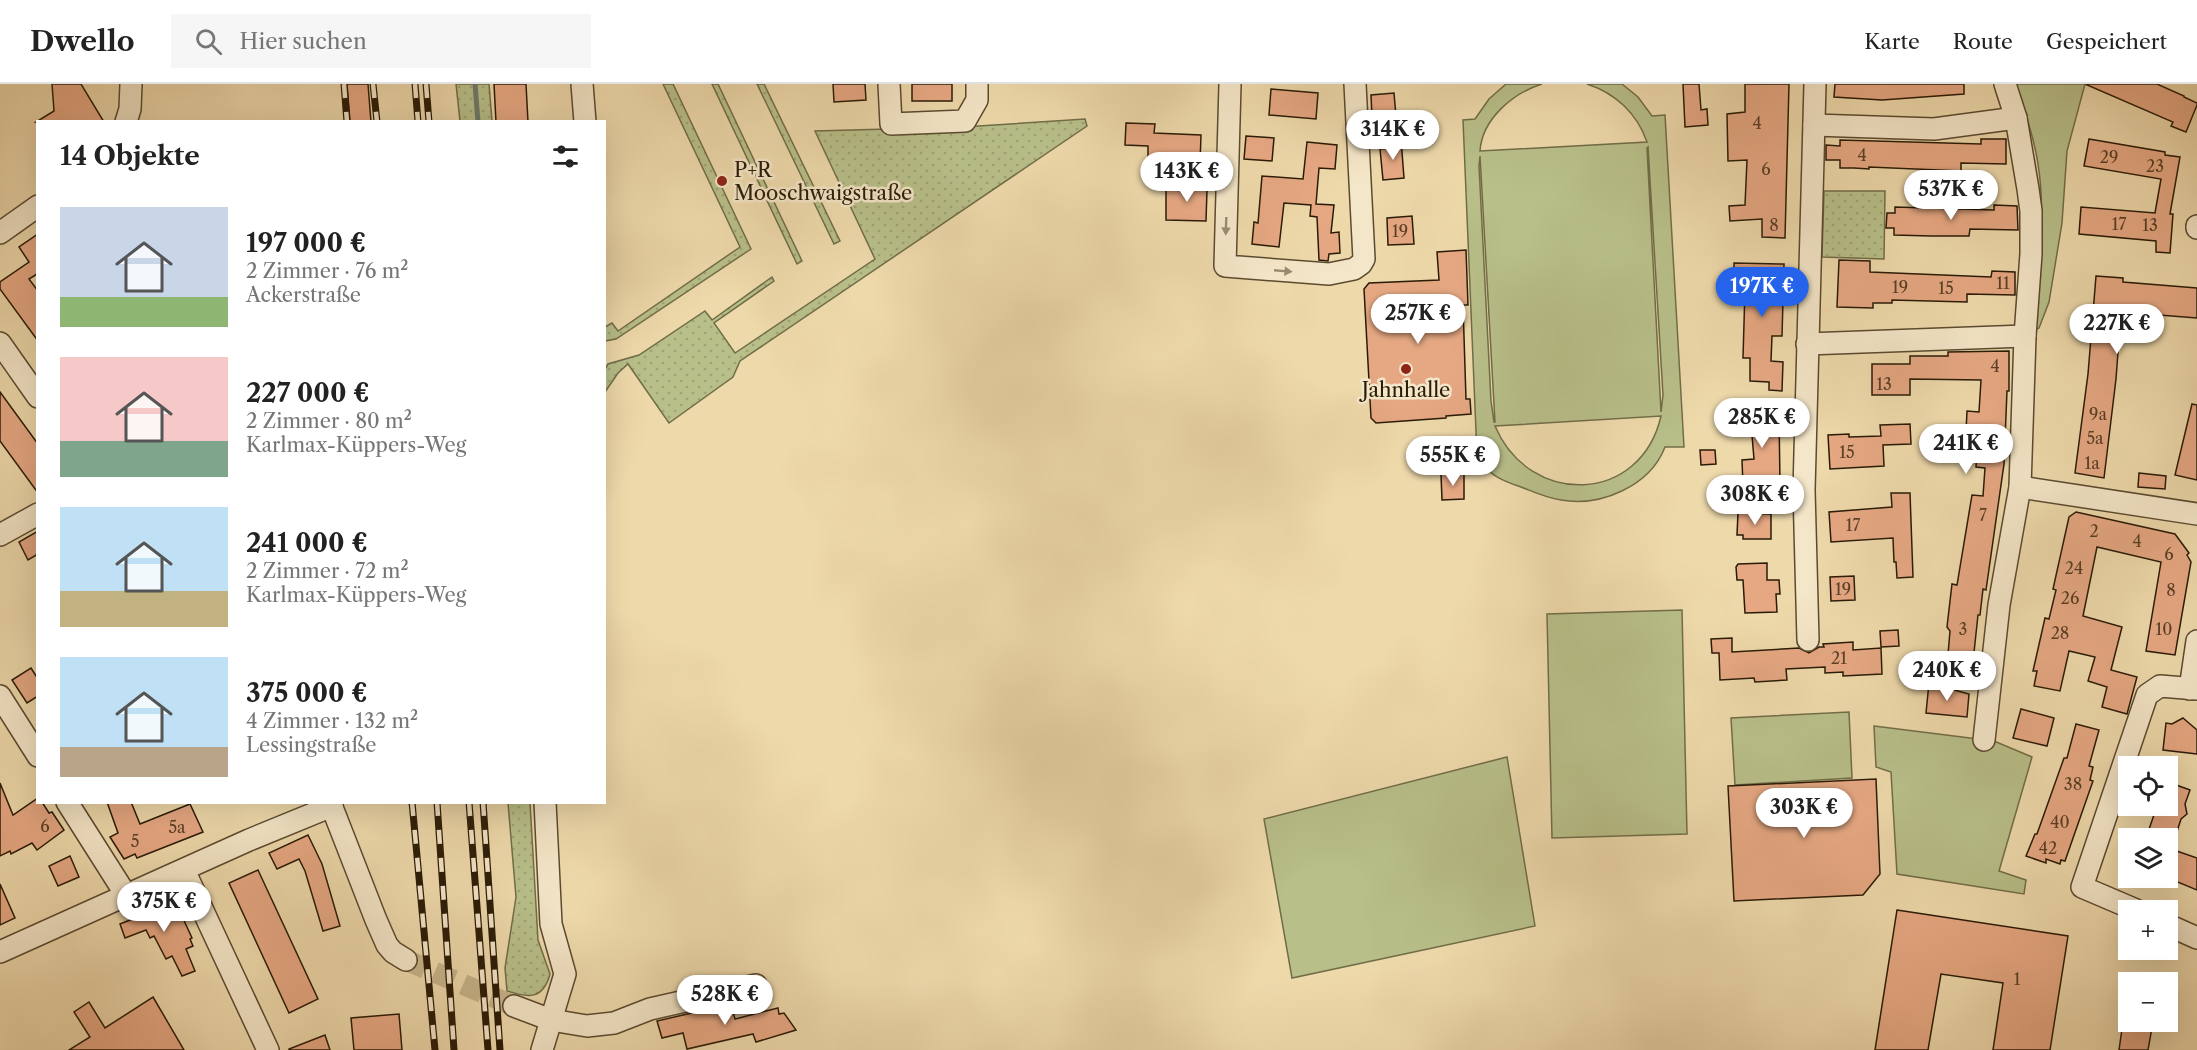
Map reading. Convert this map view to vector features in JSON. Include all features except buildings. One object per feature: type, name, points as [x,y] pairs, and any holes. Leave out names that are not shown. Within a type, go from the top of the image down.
[{"type":"street","points":[[582,84],[585,120]]},
{"type":"street","points":[[889,84],[891,124],[965,121],[977,100],[976,84]]},
{"type":"street","points":[[1230,84],[1225,266],[1329,274],[1342,273],[1361,264],[1364,259],[1355,84]]},
{"type":"street","points":[[1808,640],[1804,490],[1815,84]]},
{"type":"street","points":[[1984,740],[2000,604],[2020,487],[2025,336],[2031,254],[2031,211],[2016,118],[2005,84]]},
{"type":"street","points":[[126,120],[131,89]]},
{"type":"street","points":[[1814,125],[1934,129],[2016,118]]},
{"type":"street","points":[[0,233],[36,207]]},
{"type":"street","points":[[1807,344],[2025,336]]},
{"type":"street","points":[[0,343],[36,394]]},
{"type":"street","points":[[2020,487],[2197,514]]},
{"type":"street","points":[[0,535],[36,515]]},
{"type":"street","points":[[2118,902],[2082,887],[2146,695],[2160,686],[2194,689],[2197,641]]},
{"type":"street","points":[[0,696],[36,753]]},
{"type":"street","points":[[68,804],[126,895]]},
{"type":"street","points":[[0,952],[331,804],[387,945],[406,960]]},
{"type":"street","points":[[542,1050],[565,974],[551,924],[545,804]]},
{"type":"street","points":[[184,870],[268,1050]]},
{"type":"street","points":[[2178,929],[2197,938]]},
{"type":"street","points":[[514,1005],[551,1020],[587,1026],[614,1023],[650,1009],[756,985]]},
{"type":"green space","points":[[456,84],[489,84],[492,120],[460,120]]},
{"type":"green space","points":[[663,84],[673,84],[751,249],[616,339],[606,341],[606,326],[612,323],[618,331],[740,247]]},
{"type":"green space","points":[[712,84],[718,84],[802,261],[797,264]]},
{"type":"green space","points":[[757,84],[764,84],[840,241],[834,244]]},
{"type":"green space","points":[[1506,84],[1542,84],[1520,94],[1501,109],[1486,128],[1480,151],[1647,142],[1637,122],[1624,106],[1607,93],[1587,84],[1622,84],[1638,97],[1652,116],[1665,115],[1684,447],[1665,447],[1658,461],[1648,473],[1636,483],[1608,497],[1576,501],[1546,496],[1495,476],[1477,455],[1463,120],[1475,119],[1489,99]],"holes":[[[1647,148],[1663,395],[1661,412]],[[1480,156],[1495,422],[1491,401]],[[1661,416],[1650,445],[1632,466],[1609,479],[1584,485],[1558,482],[1533,471],[1511,453],[1495,426]]]},
{"type":"green space","points":[[2015,84],[2085,84],[2067,151],[2062,223],[2049,302],[2039,328],[2030,333],[2040,248],[2041,185],[2034,144]]},
{"type":"green space","points":[[1085,119],[1087,126],[740,361],[733,377],[669,423],[628,364],[618,373],[606,391],[608,364],[639,355],[705,311],[712,320],[772,277],[774,281],[714,323],[735,353],[875,259],[815,131],[963,127]]},
{"type":"green space","points":[[1824,191],[1885,191],[1884,259],[1822,257]]},
{"type":"green space","points":[[1682,610],[1687,834],[1552,838],[1547,614]]},
{"type":"green space","points":[[1849,712],[1852,778],[1735,785],[1731,718]]},
{"type":"green space","points":[[1874,726],[1994,741],[2032,757],[1999,871],[2026,880],[2024,894],[1897,874],[1891,772],[1876,767]]},
{"type":"green space","points":[[1507,757],[1535,926],[1292,978],[1264,819]]},
{"type":"green space","points":[[508,804],[530,804],[538,940],[550,974],[539,993],[528,996],[507,991],[505,968],[516,897]]},
{"type":"waterway","points":[[475,84],[478,120]]},
{"type":"tunnel","points":[[406,960],[514,1006]]},
{"type":"railway","points":[[344,84],[347,120]]},
{"type":"railway","points":[[373,84],[377,120]]},
{"type":"railway","points":[[415,84],[418,120]]},
{"type":"railway","points":[[426,84],[429,120]]},
{"type":"railway","points":[[412,804],[435,1050]]},
{"type":"railway","points":[[437,804],[454,1050]]},
{"type":"railway","points":[[469,804],[488,1050]]},
{"type":"railway","points":[[483,804],[500,1050]]},
{"type":"place","name":"P+R Mooschwaigstraße","points":[[722,181]]},
{"type":"place","name":"Jahnhalle","points":[[1406,369]]}]
